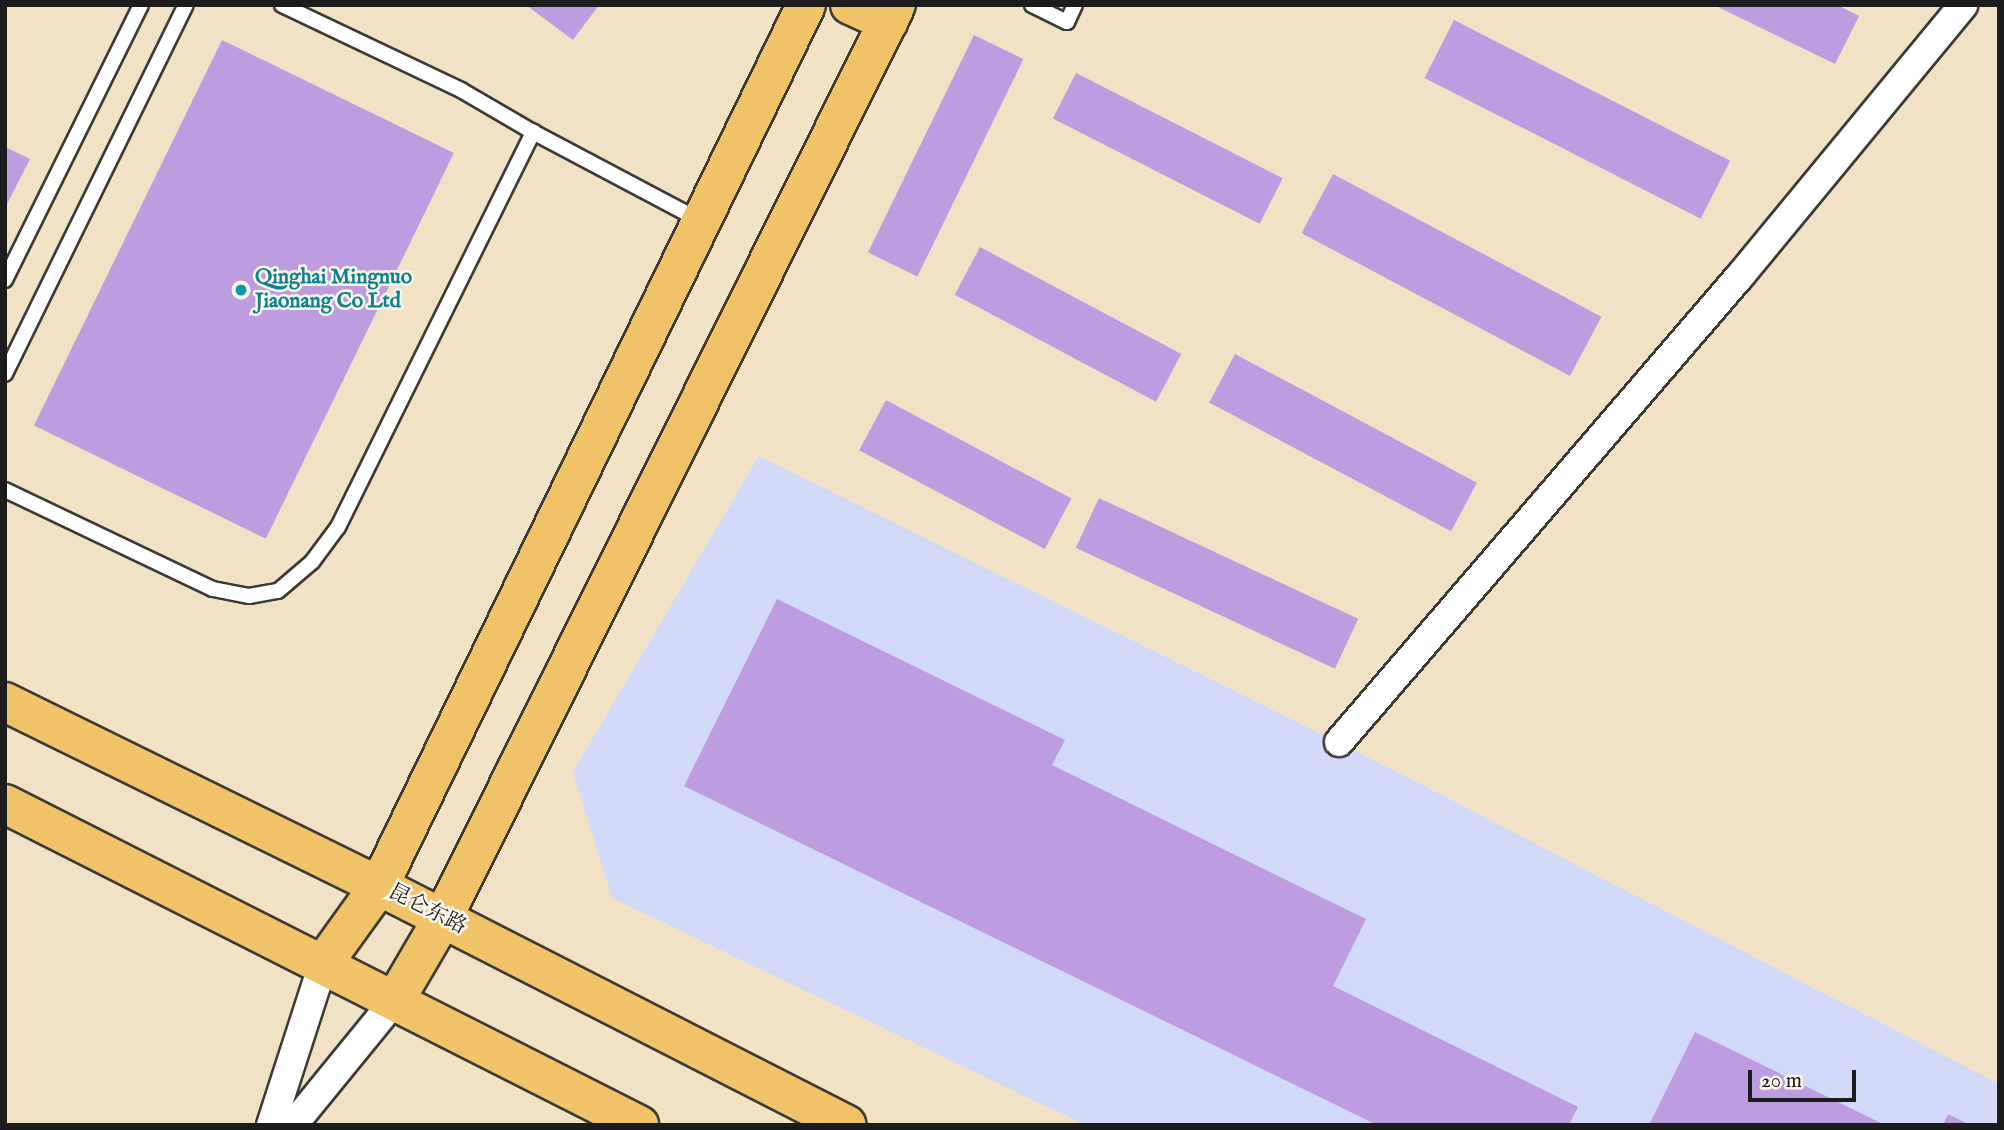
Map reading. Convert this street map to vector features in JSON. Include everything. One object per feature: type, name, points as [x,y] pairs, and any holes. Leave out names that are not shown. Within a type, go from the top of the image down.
[{"type":"main road","points":[[323,964],[379,886],[806,5]]},
{"type":"main road","points":[[395,1000],[443,918],[892,14],[850,5]]},
{"type":"main road","name":"昆仑东路","points":[[5,702],[443,918],[846,1125]]},
{"type":"main road","points":[[5,804],[639,1125]]},
{"type":"street","points":[[1339,742],[1740,276],[1963,5]]},
{"type":"street","points":[[271,1125],[323,964]]},
{"type":"street","points":[[293,1125],[395,1000]]},
{"type":"lane","points":[[5,280],[141,5]]},
{"type":"lane","points":[[5,374],[186,5]]},
{"type":"lane","points":[[282,5],[461,90],[533,132],[701,221]]},
{"type":"lane","points":[[1032,5],[1067,22],[1075,5]]},
{"type":"lane","points":[[5,490],[213,589],[249,596],[278,591],[312,562],[338,527],[533,132]]},
{"type":"shaded area","points":[[759,456],[1382,764],[1999,1084],[1999,1125],[1085,1125],[612,898],[573,772]]},
{"type":"building","points":[[526,5],[599,5],[573,40]]},
{"type":"building","points":[[1714,5],[1837,5],[1859,16],[1835,64]]},
{"type":"building","points":[[1454,20],[1730,161],[1701,219],[1424,78]]},
{"type":"building","points":[[974,35],[1023,59],[917,277],[868,253]]},
{"type":"building","name":"Qinghai Mingnuo Jiaonang Co Ltd","points":[[222,40],[454,153],[266,539],[34,426]]},
{"type":"building","points":[[1076,73],[1283,178],[1260,224],[1053,118]]},
{"type":"building","points":[[5,147],[30,159],[5,208]]},
{"type":"building","points":[[1333,174],[1601,317],[1570,376],[1302,233]]},
{"type":"building","points":[[980,247],[1181,354],[1156,402],[955,295]]},
{"type":"building","points":[[1235,354],[1477,483],[1451,531],[1209,403]]},
{"type":"building","points":[[886,400],[1071,499],[1045,549],[859,450]]},
{"type":"building","points":[[1099,498],[1358,619],[1335,669],[1076,548]]},
{"type":"building","points":[[777,599],[1065,740],[1052,765],[1366,919],[1333,986],[1578,1107],[1569,1125],[1377,1125],[684,786]]},
{"type":"building","points":[[1695,1032],[1885,1125],[1649,1125]]},
{"type":"building","points":[[1948,1114],[1970,1125],[1943,1125]]},
{"type":"place","name":"Qinghai Mingnuo Jiaonang Co Ltd","points":[[241,290]]}]
